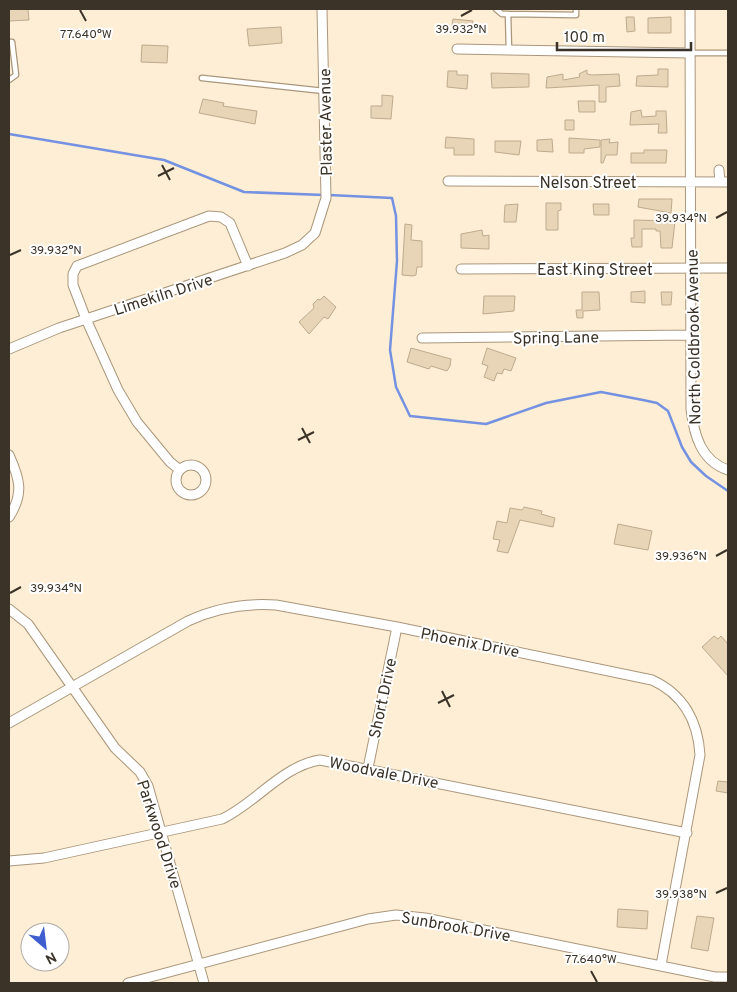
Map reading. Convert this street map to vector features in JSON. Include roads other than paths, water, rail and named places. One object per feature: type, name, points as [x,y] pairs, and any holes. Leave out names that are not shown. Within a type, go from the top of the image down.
[{"type":"street","name":"Plaster Avenue","points":[[315,233],[326,198],[322,9]]},
{"type":"street","name":"North Coldbrook Avenue","points":[[690,9],[689,183],[691,269],[689,336],[691,409],[694,431],[698,441],[711,461],[728,470]]},
{"type":"street","points":[[457,49],[689,53]]},
{"type":"street","points":[[719,170],[724,182]]},
{"type":"street","name":"Nelson Street","points":[[448,181],[724,182]]},
{"type":"street","points":[[180,470],[170,462],[137,422],[118,390],[86,319],[73,285],[73,274],[78,266],[209,216],[221,217],[230,223],[248,266]]},
{"type":"street","name":"Limekiln Drive","points":[[9,349],[34,337],[294,249],[315,233]]},
{"type":"street","name":"East King Street","points":[[461,269],[728,268]]},
{"type":"street","name":"Spring Lane","points":[[422,338],[689,336]]},
{"type":"street","points":[[9,455],[18,477],[19,488],[14,510],[9,517]]},
{"type":"street","name":"Phoenix Drive","points":[[9,723],[188,621],[234,606],[256,604],[276,605],[397,627],[645,677],[672,691],[688,712],[700,744],[700,755],[687,833],[661,966]]},
{"type":"street","name":"Parkwood Drive","points":[[9,609],[28,624],[115,748],[144,777],[163,833],[204,983]]},
{"type":"street","name":"Short Drive","points":[[368,768],[397,627]]},
{"type":"street","name":"Woodvale Drive","points":[[9,861],[44,858],[222,819],[239,811],[294,768],[308,762],[327,760],[687,833]]},
{"type":"street","name":"Sunbrook Drive","points":[[128,983],[368,919],[396,915],[425,918],[715,977],[728,977]]},
{"type":"lane","points":[[496,9],[502,14],[576,15],[576,9]]},
{"type":"lane","points":[[508,14],[509,50]]},
{"type":"lane","points":[[9,42],[12,42],[16,75],[9,80]]},
{"type":"lane","points":[[689,53],[728,53]]},
{"type":"lane","points":[[202,78],[324,91]]},
{"type":"waterway","points":[[9,134],[164,160],[244,192],[324,195]]},
{"type":"waterway","points":[[329,195],[392,198],[396,216],[397,261],[390,350],[396,387],[410,416],[486,424],[546,403],[601,392],[657,403],[668,411],[682,447],[691,462],[706,476],[728,491]]}]
